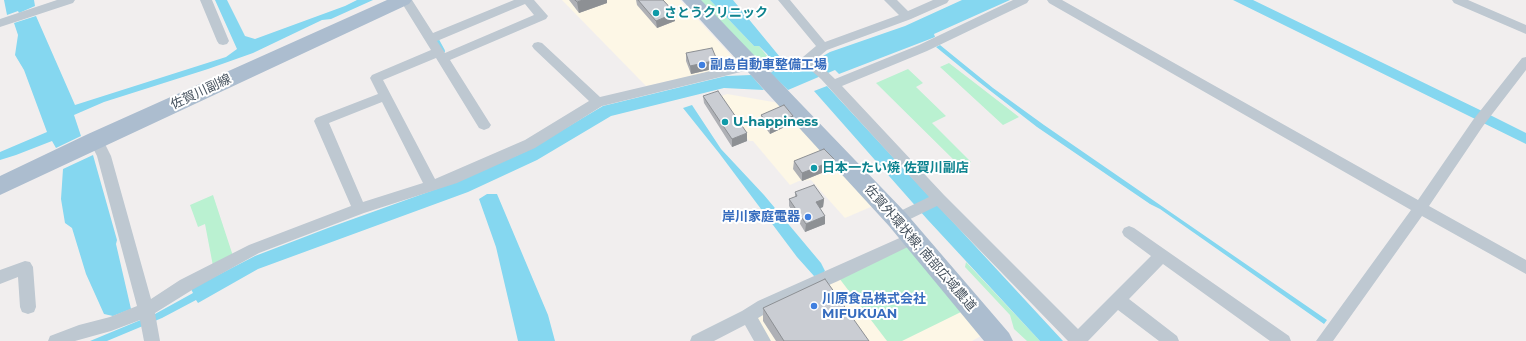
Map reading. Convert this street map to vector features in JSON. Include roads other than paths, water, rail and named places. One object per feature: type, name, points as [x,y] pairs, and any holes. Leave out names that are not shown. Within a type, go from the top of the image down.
[{"type":"main road","name":"佐賀川副線","points":[[0,186],[53,162],[96,140],[404,0]]},
{"type":"main road","name":"佐賀外環状線; 南部広域農道","points":[[691,0],[762,66],[906,215],[913,238],[1000,341]]},
{"type":"street","points":[[0,23],[69,0]]},
{"type":"street","points":[[206,0],[223,41]]},
{"type":"street","points":[[404,0],[484,124]]},
{"type":"street","points":[[430,39],[525,0]]},
{"type":"street","points":[[432,186],[376,78],[440,56],[542,16],[528,0]]},
{"type":"street","points":[[784,0],[824,47]]},
{"type":"street","points":[[890,0],[907,16]]},
{"type":"street","points":[[56,341],[79,332],[111,324],[148,322],[165,300],[186,285],[254,249],[359,209],[452,179],[530,144],[598,102],[762,66],[793,65],[810,61],[824,47],[907,16],[943,0]]},
{"type":"street","points":[[829,80],[923,48],[1023,0]]},
{"type":"street","points":[[1053,0],[1526,268]]},
{"type":"street","points":[[1458,0],[1526,30]]},
{"type":"street","points":[[538,46],[598,102]]},
{"type":"street","points":[[810,61],[940,199],[1078,341],[1162,255]]},
{"type":"street","points":[[1324,341],[1420,208],[1488,109],[1526,61]]},
{"type":"street","points":[[359,209],[321,121],[385,96]]},
{"type":"street","points":[[96,140],[104,156],[148,322]]},
{"type":"street","points":[[906,215],[940,199]]},
{"type":"street","points":[[1130,232],[1283,341]]},
{"type":"street","points":[[698,341],[748,316],[764,306],[833,276],[913,238]]},
{"type":"street","points":[[0,277],[25,267],[28,307]]},
{"type":"street","points":[[1118,300],[1171,341]]},
{"type":"street","points":[[748,316],[763,341]]},
{"type":"water","points":[[4,0],[34,0],[35,6],[19,13],[18,11],[7,15]]},
{"type":"water","points":[[215,0],[227,0],[245,36],[255,39],[345,6],[357,0],[373,0],[331,19],[322,20],[253,53],[104,102],[74,115],[81,136],[56,148],[52,141],[0,160],[0,152],[47,132],[24,70],[15,55],[18,35],[14,23],[36,16],[75,105],[226,57],[237,49]]},
{"type":"water","points":[[710,0],[733,0],[789,68],[799,69],[825,59],[823,56],[830,52],[905,26],[962,0],[1010,0],[934,34],[935,37],[839,74],[835,70],[788,90],[770,73],[777,69],[767,54],[759,46],[754,46]]},
{"type":"water","points":[[1233,0],[1253,0],[1480,110],[1526,133],[1526,144]]},
{"type":"water","points":[[940,45],[993,88],[1044,125],[1327,320],[1324,324],[1160,209],[1150,204],[1037,127],[936,47]]},
{"type":"water","points":[[751,75],[764,90],[724,88],[611,116],[537,160],[468,192],[258,269],[198,303],[196,300],[162,318],[107,341],[90,341],[155,314],[193,293],[191,289],[255,256],[456,182],[527,151],[603,106],[726,76]]},
{"type":"water","points":[[827,86],[1063,341],[1040,341],[927,219],[814,91]]},
{"type":"water","points":[[692,105],[721,149],[764,195],[821,263],[825,271],[821,275],[814,276],[797,257],[719,153],[683,108]]},
{"type":"water","points":[[93,155],[117,240],[116,244],[131,309],[113,316],[104,314],[86,274],[72,228],[65,223],[61,199],[63,169]]},
{"type":"water","points":[[487,194],[497,194],[548,315],[555,341],[518,341],[496,247],[479,199]]},
{"type":"waterway","points":[[437,40],[443,51]]},
{"type":"place","name":"さとうクリニック","points":[[656,13]]},
{"type":"place","name":"副島自動車整備工場","points":[[702,65]]},
{"type":"place","name":"U-happiness","points":[[725,122]]},
{"type":"place","name":"日本一たい焼 佐賀川副店","points":[[814,168]]},
{"type":"place","name":"岸川家庭電器","points":[[808,217]]},
{"type":"place","name":"川原食品株式会社 MIFUKUAN","points":[[814,306]]}]
